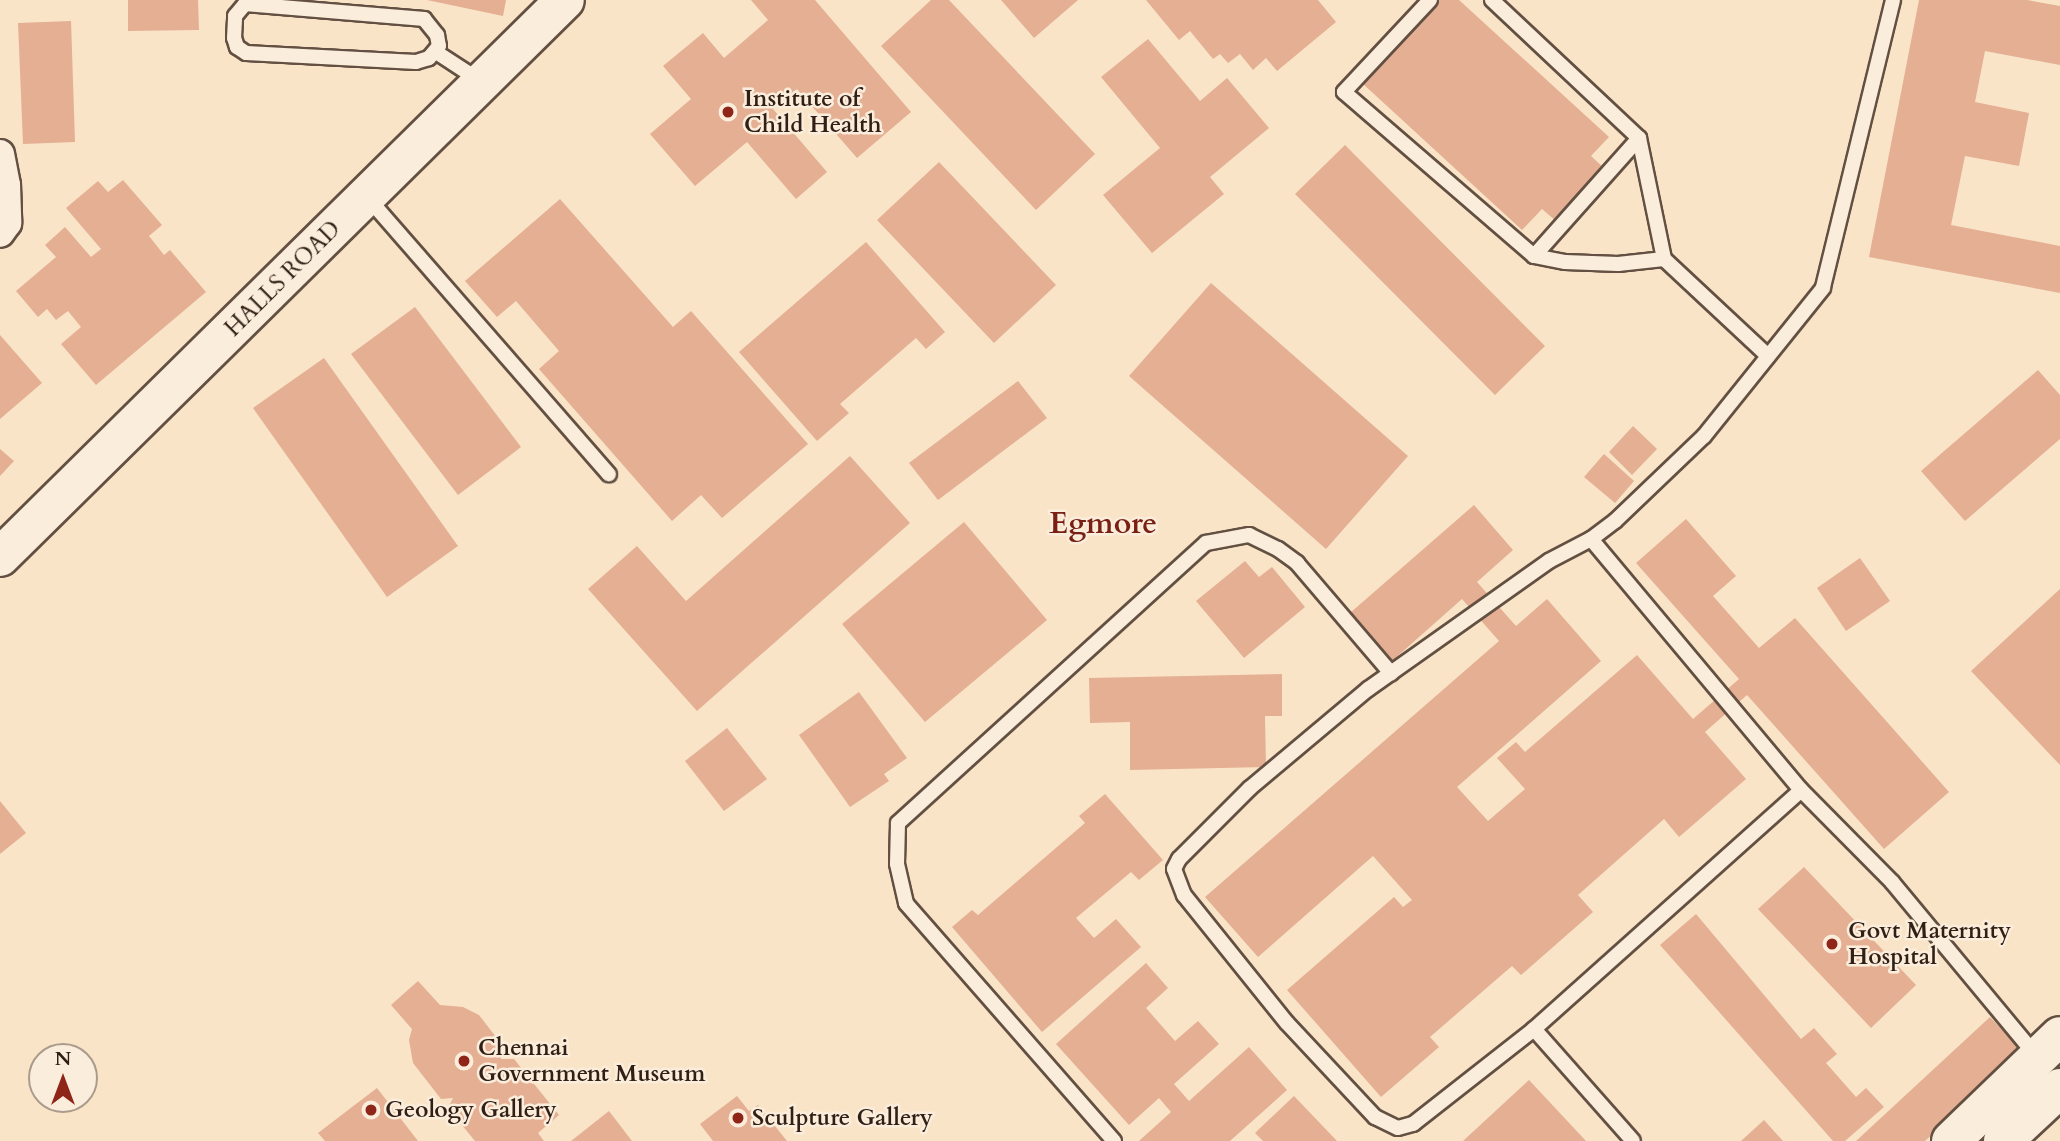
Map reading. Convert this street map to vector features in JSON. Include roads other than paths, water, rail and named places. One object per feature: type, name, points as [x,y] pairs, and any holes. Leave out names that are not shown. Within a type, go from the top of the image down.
[{"type":"main road","name":"HALLS ROAD","points":[[0,557],[565,0]]},
{"type":"main road","points":[[1951,1141],[2053,1061]]},
{"type":"main road","points":[[2003,1141],[2053,1061]]},
{"type":"street","points":[[0,154],[7,223],[0,233]]},
{"type":"lane","points":[[1430,0],[1344,92],[1534,256],[1565,262],[1618,264],[1664,259]]},
{"type":"lane","points":[[1492,0],[1639,138],[1664,259],[1768,356]]},
{"type":"lane","points":[[1801,790],[1534,1029],[1413,1124],[1398,1128],[1384,1124],[1287,1023],[1184,895],[1174,869],[1180,859],[1250,788],[1391,673],[1549,561],[1591,539],[1615,521],[1704,436],[1823,288],[1894,0]]},
{"type":"lane","points":[[245,4],[424,19],[437,35],[436,52],[416,62],[246,53],[237,47],[234,38],[235,16],[245,4]]},
{"type":"lane","points":[[436,52],[481,82]]},
{"type":"lane","points":[[1534,256],[1639,138]]},
{"type":"lane","points":[[366,196],[609,474]]},
{"type":"lane","points":[[1114,1141],[905,903],[897,864],[898,824],[1076,658],[1206,543],[1249,535],[1278,549],[1297,563],[1391,673]]},
{"type":"lane","points":[[1591,539],[1801,790],[1892,882],[2053,1061]]},
{"type":"lane","points":[[1534,1029],[1633,1141]]},
{"type":"place","name":"Institute of Child Health","points":[[728,112]]},
{"type":"place","name":"Govt Maternity Hospital","points":[[1832,944]]},
{"type":"place","name":"Chennai Government Museum","points":[[464,1061]]},
{"type":"place","name":"Geology Gallery","points":[[371,1110]]},
{"type":"place","name":"Sculpture Gallery","points":[[738,1118]]},
{"type":"district","name":"Egmore","points":[[1103,524]]}]
